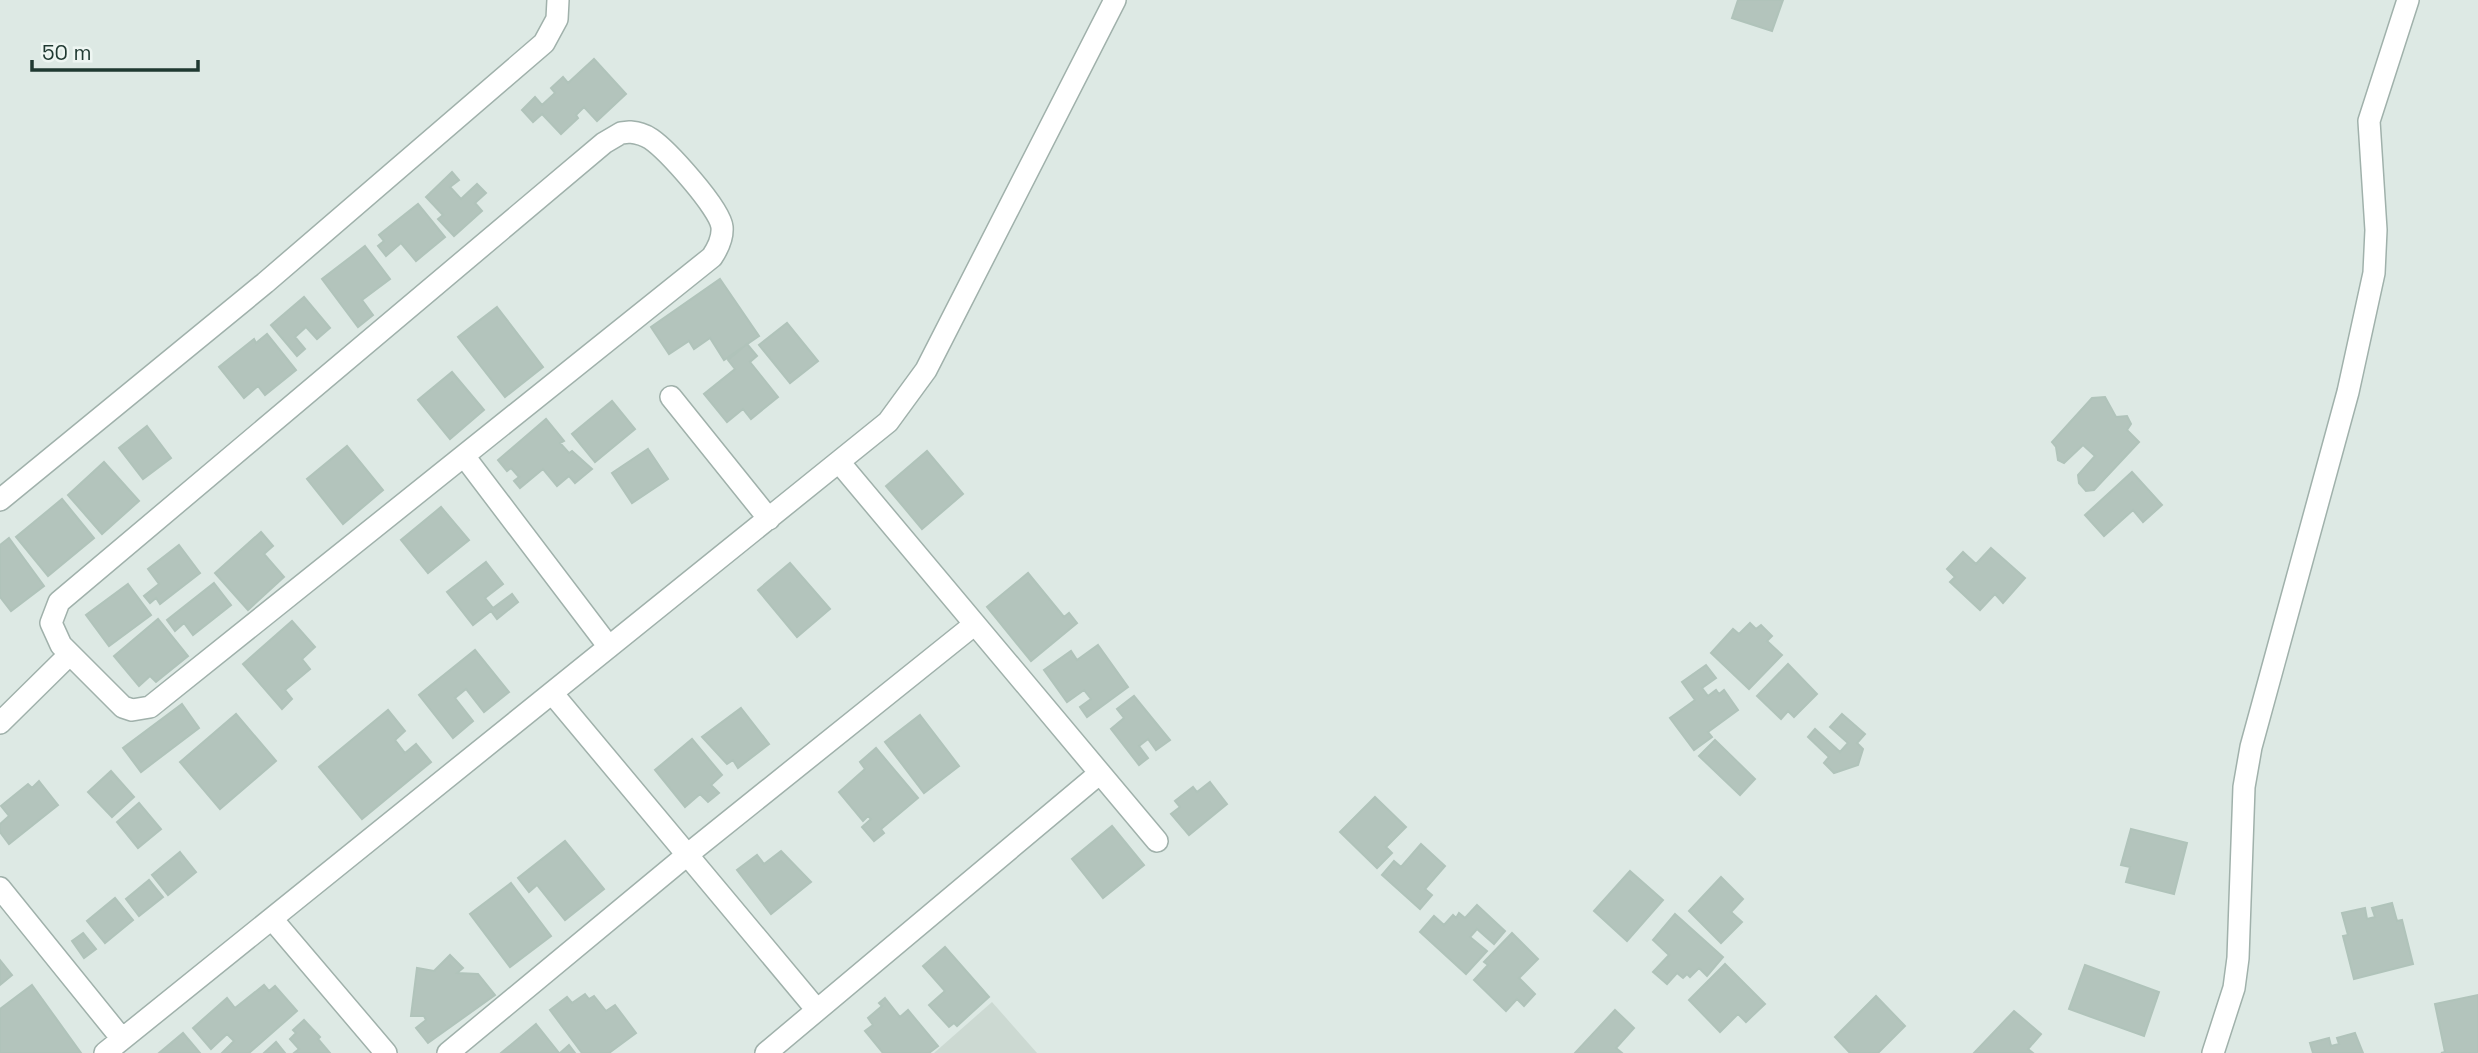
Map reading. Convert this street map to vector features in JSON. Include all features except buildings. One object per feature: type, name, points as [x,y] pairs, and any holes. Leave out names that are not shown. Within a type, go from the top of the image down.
[{"type":"street","points":[[0,500],[265,284],[544,43],[556,19],[558,0]]},
{"type":"street","points":[[105,1053],[888,422],[926,370],[1115,0]]},
{"type":"street","points":[[2213,1053],[2234,988],[2237,968],[2244,787],[2251,747],[2348,392],[2374,273],[2376,230],[2368,143],[2369,121],[2407,0]]},
{"type":"street","points":[[621,133],[640,133],[648,137],[715,209],[722,228],[718,248],[712,257],[150,707],[142,710],[123,707],[70,654],[52,630],[52,615],[59,602],[604,143],[621,133]]},
{"type":"street","points":[[671,397],[769,519]]},
{"type":"street","points":[[464,456],[609,647]]},
{"type":"street","points":[[839,462],[1157,841]]},
{"type":"street","points":[[448,1053],[687,855],[975,624]]},
{"type":"street","points":[[0,723],[70,654]]},
{"type":"street","points":[[552,694],[817,1010]]},
{"type":"street","points":[[766,1053],[1100,773]]},
{"type":"street","points":[[0,888],[122,1039]]},
{"type":"street","points":[[272,919],[386,1053]]},
{"type":"shaded area","points":[[992,1002],[1037,1053],[934,1053]]}]
